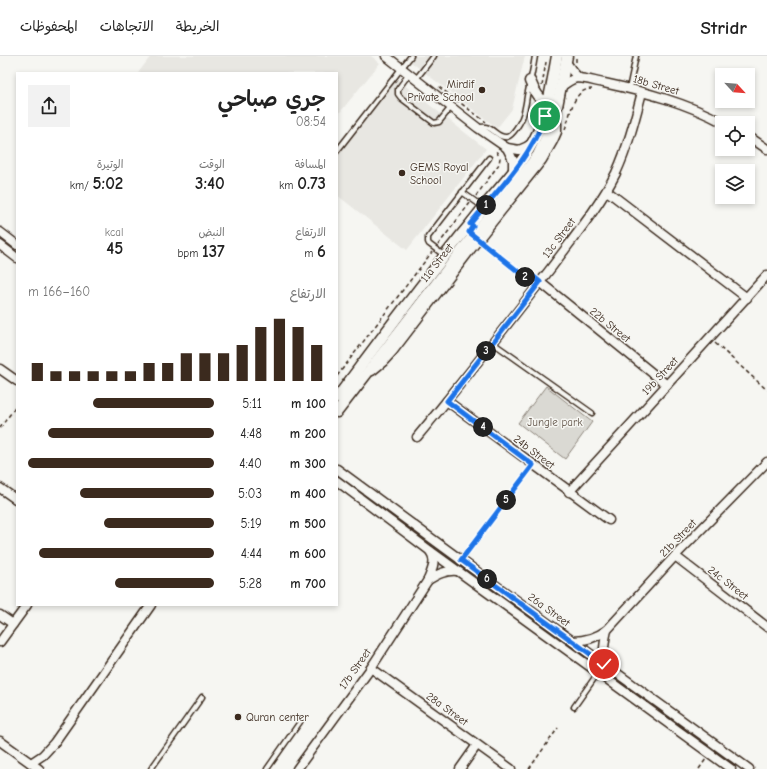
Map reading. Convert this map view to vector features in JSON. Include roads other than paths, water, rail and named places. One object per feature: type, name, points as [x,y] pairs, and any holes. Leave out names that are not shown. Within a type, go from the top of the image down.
[{"type":"street","points":[[386,56],[452,106],[478,128],[505,147],[519,150],[533,143]]},
{"type":"street","name":"11a Street","points":[[338,397],[445,256],[524,158],[542,125],[548,106],[557,56]]},
{"type":"street","points":[[561,87],[567,82],[579,78],[573,72],[567,59]]},
{"type":"street","name":"11a Street","points":[[338,411],[391,341],[532,164],[545,141],[555,116],[567,59]]},
{"type":"street","name":"18b Street","points":[[579,78],[662,97],[715,119]]},
{"type":"street","points":[[530,82],[539,98],[548,106]]},
{"type":"street","name":"13c Street","points":[[417,437],[493,343],[584,224],[607,191],[624,154],[642,92]]},
{"type":"street","points":[[366,375],[383,362],[393,351],[478,240],[536,169],[548,151],[557,132],[555,116]]},
{"type":"street","points":[[755,141],[767,149]]},
{"type":"street","points":[[505,147],[513,160],[513,173]]},
{"type":"street","points":[[607,191],[747,298]]},
{"type":"street","points":[[0,232],[16,244]]},
{"type":"street","points":[[0,246],[16,257]]},
{"type":"street","name":"19b Street","points":[[569,492],[767,275]]},
{"type":"street","name":"22b Street","points":[[540,282],[666,385]]},
{"type":"street","points":[[0,369],[16,380]]},
{"type":"street","name":"24b Street","points":[[447,401],[609,520]]},
{"type":"street","name":"21b Street","points":[[572,641],[591,639],[607,630],[675,556],[767,462]]},
{"type":"street","name":"26a Street","points":[[338,470],[749,769]]},
{"type":"street","name":"26a Street","points":[[338,482],[429,550],[730,769]]},
{"type":"street","points":[[0,488],[16,499]]},
{"type":"street","name":"17b Street","points":[[297,769],[371,668],[428,580],[434,564],[433,557],[429,550]]},
{"type":"street","name":"24c Street","points":[[675,556],[767,627]]},
{"type":"street","points":[[428,580],[444,572],[458,571]]},
{"type":"street","points":[[0,642],[26,606]]},
{"type":"street","points":[[31,763],[43,755],[54,744],[150,606]]},
{"type":"street","points":[[0,615],[13,624]]},
{"type":"street","points":[[604,664],[604,643],[607,630]]},
{"type":"street","name":"28a Street","points":[[371,668],[510,769]]},
{"type":"street","points":[[0,741],[39,769]]},
{"type":"street","points":[[460,769],[477,745]]},
{"type":"lane","points":[[338,150],[411,56]]},
{"type":"lane","points":[[434,56],[398,89],[398,94],[401,98],[434,122],[439,122],[452,106]]},
{"type":"lane","points":[[478,128],[483,126],[507,137],[519,124],[523,116],[535,56]]},
{"type":"lane","points":[[629,89],[636,56]]},
{"type":"lane","points":[[445,256],[428,242],[428,237],[489,158]]},
{"type":"lane","points":[[462,192],[484,207]]},
{"type":"lane","points":[[493,343],[592,413]]},
{"type":"lane","points":[[574,707],[598,673]]},
{"type":"lane","points":[[150,769],[202,697]]},
{"type":"lane","points":[[267,769],[300,722]]},
{"type":"place","name":"Mirdif Private School","points":[[482,90]]},
{"type":"place","name":"GEMS Royal School","points":[[402,173]]},
{"type":"place","name":"Quran center","points":[[238,717]]},
{"type":"park label","name":"Jungle park","points":[[555,422]]}]
